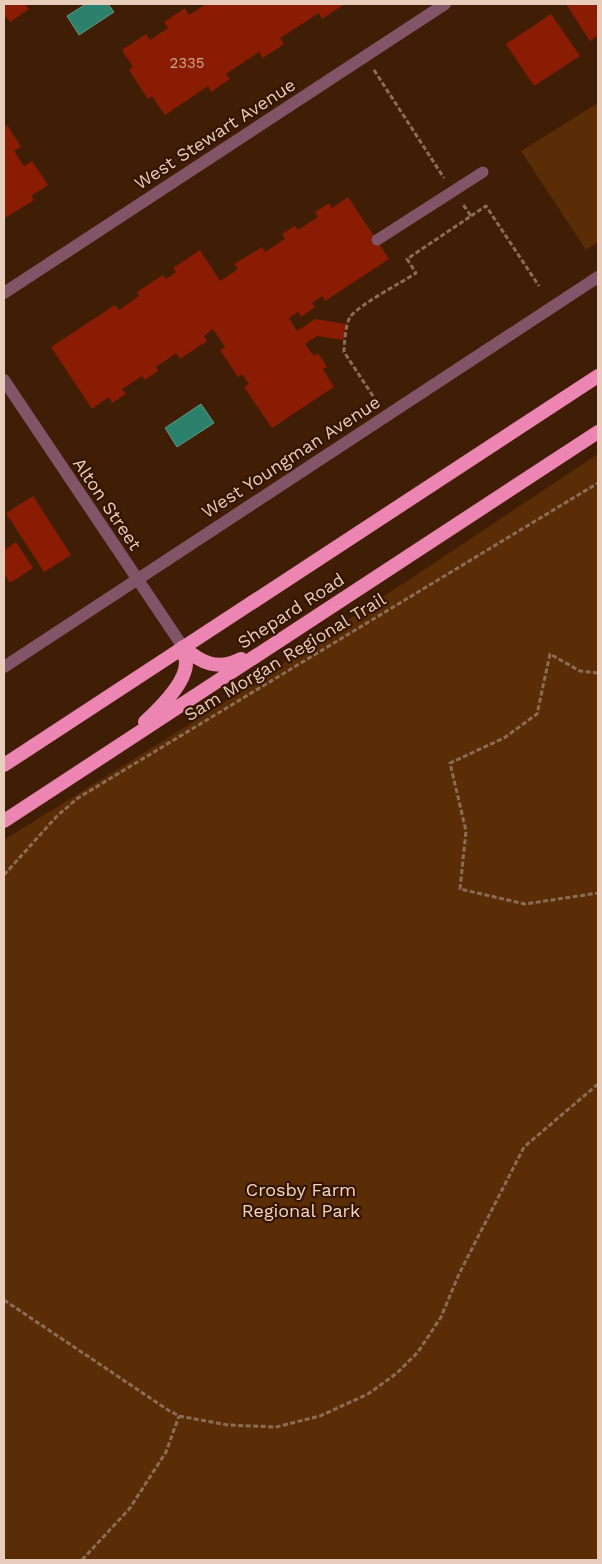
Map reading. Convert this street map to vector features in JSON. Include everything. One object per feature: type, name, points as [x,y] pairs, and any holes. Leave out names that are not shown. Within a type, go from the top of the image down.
[{"type":"highway","name":"Shepard Road","points":[[4,765],[598,376]]},
{"type":"highway","name":"Shepard Road","points":[[4,821],[598,432]]},
{"type":"highway","points":[[183,647],[195,658],[204,662],[225,665],[249,654],[349,595]]},
{"type":"highway","points":[[110,751],[147,720],[182,679],[186,662],[183,647]]},
{"type":"street","name":"West Stewart Avenue","points":[[4,293],[445,4]]},
{"type":"street","name":"West Youngman Avenue","points":[[4,667],[598,277]]},
{"type":"street","name":"Alton Street","points":[[4,380],[183,647]]},
{"type":"lane","points":[[377,240],[483,172]]},
{"type":"path","points":[[471,216],[486,206],[539,286]]},
{"type":"path","name":"Sam Morgan Regional Trail","points":[[4,875],[57,816],[78,798],[598,483]]},
{"type":"path","points":[[598,672],[580,671],[550,654],[537,714],[504,738],[450,763],[466,831],[460,888],[525,904],[598,893]]},
{"type":"path","points":[[4,1300],[179,1416],[228,1425],[276,1427],[320,1416],[368,1394],[397,1373],[418,1352],[442,1317],[459,1274],[524,1147],[598,1084]]},
{"type":"path","points":[[82,1560],[130,1508],[166,1452],[179,1416]]},
{"type":"green space","points":[[598,103],[598,242],[586,250],[521,151]]},
{"type":"green space","name":"Crosby Farm Regional Park","points":[[598,454],[598,1560],[4,1560],[4,840],[222,704]]},
{"type":"water","points":[[86,4],[108,4],[114,12],[79,35],[67,16]]},
{"type":"water","points":[[201,404],[214,423],[177,447],[165,428]]},
{"type":"building","points":[[4,4],[25,4],[29,9],[10,22],[4,15]]},
{"type":"building","points":[[206,4],[343,5],[322,19],[319,13],[280,38],[284,44],[263,58],[259,52],[226,74],[230,79],[211,92],[208,86],[165,115],[152,96],[148,99],[129,70],[133,67],[122,50],[146,34],[150,40],[168,28],[164,22],[185,8],[189,15]]},
{"type":"building","points":[[566,4],[598,4],[598,35],[590,41]]},
{"type":"building","points":[[551,14],[580,56],[534,86],[506,44]]},
{"type":"building","points":[[7,125],[21,147],[14,151],[24,166],[32,161],[48,185],[31,196],[34,200],[5,218],[4,127]]},
{"type":"building","points":[[348,197],[389,259],[325,301],[322,296],[312,303],[315,307],[301,317],[298,312],[289,318],[297,331],[315,319],[346,324],[343,340],[317,336],[305,344],[314,356],[318,353],[327,367],[323,369],[334,387],[272,428],[244,387],[249,384],[242,374],[238,377],[220,350],[225,347],[213,329],[204,336],[207,341],[180,359],[176,353],[156,367],[158,371],[145,380],[142,376],[122,389],[126,394],[112,403],[109,397],[92,409],[51,347],[115,305],[119,310],[139,296],[137,292],[163,275],[166,279],[176,272],[173,268],[200,250],[220,281],[238,269],[234,264],[262,247],[265,252],[285,239],[282,234],[295,226],[298,230],[318,217],[315,212],[329,203],[332,208]]},
{"type":"building","points":[[33,496],[71,555],[44,572],[6,513]]},
{"type":"building","points":[[16,542],[33,568],[10,583],[4,573],[4,550]]}]
